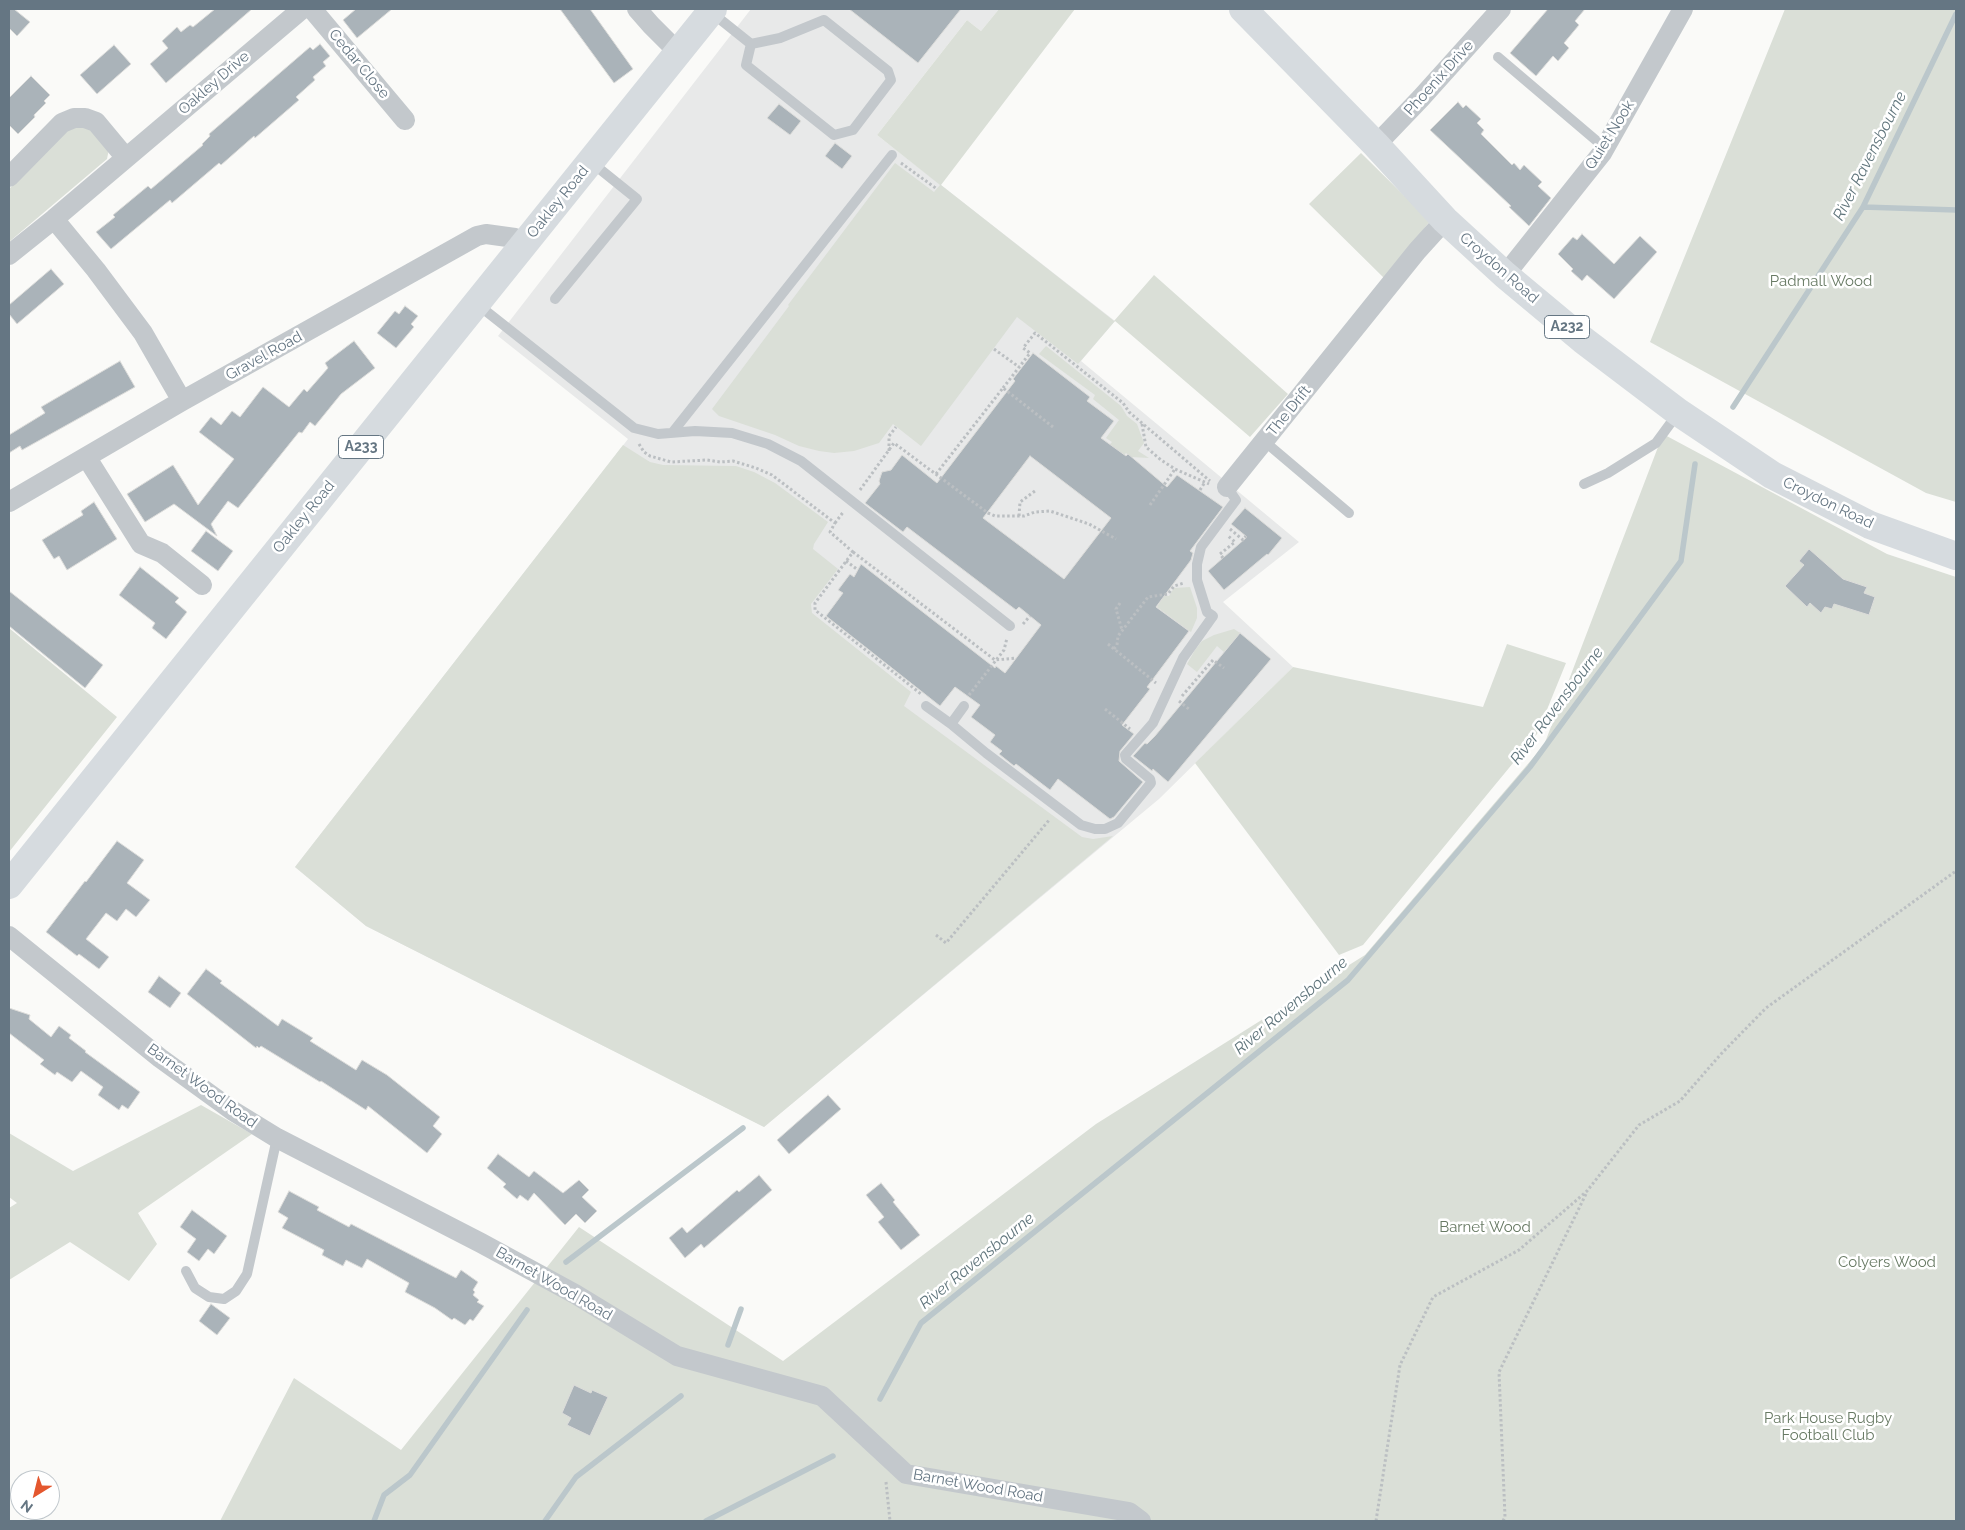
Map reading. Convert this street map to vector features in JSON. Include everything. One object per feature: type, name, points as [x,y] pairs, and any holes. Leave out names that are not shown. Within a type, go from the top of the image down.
[{"type":"main road","name":"Croydon Road","points":[[1245,9],[1376,145],[1445,220],[1505,275],[1582,340],[1678,412],[1747,460],[1797,489],[1870,525],[1956,556]]},
{"type":"main road","name":"Oakley Road","points":[[9,885],[712,10]]},
{"type":"street","name":"Oakley Drive","points":[[9,255],[302,9]]},
{"type":"street","name":"Cedar Close","points":[[312,9],[405,120]]},
{"type":"street","points":[[638,9],[650,25],[678,52]]},
{"type":"street","name":"Phoenix Drive","points":[[1376,145],[1501,9]]},
{"type":"street","name":"Quiet Nook","points":[[1505,275],[1605,148],[1683,9]]},
{"type":"street","points":[[9,177],[62,123],[74,118],[85,118],[96,122],[126,158]]},
{"type":"street","points":[[54,219],[96,270],[143,333],[182,401]]},
{"type":"street","name":"The Drift","points":[[1227,487],[1417,251],[1445,220]]},
{"type":"street","name":"Gravel Road","points":[[9,502],[182,401],[477,236],[486,234],[515,238],[523,246]]},
{"type":"street","points":[[87,458],[141,544],[162,553],[202,584]]},
{"type":"street","name":"Barnet Wood Road","points":[[9,936],[160,1058],[233,1111],[277,1138],[481,1243],[575,1294],[677,1356],[822,1396],[906,1474],[1129,1512],[1141,1521]]},
{"type":"lane","points":[[712,10],[751,44]]},
{"type":"lane","points":[[824,20],[888,71],[892,80],[853,130],[834,135],[746,65],[751,44],[780,38],[824,20]]},
{"type":"lane","points":[[1498,58],[1605,148]]},
{"type":"lane","points":[[672,433],[892,155]]},
{"type":"lane","points":[[555,298],[636,199],[590,162]]},
{"type":"lane","points":[[476,304],[634,428],[658,434],[695,431],[732,433],[768,444],[801,461],[1010,626]]},
{"type":"lane","points":[[1584,484],[1656,443],[1678,412]]},
{"type":"lane","points":[[1264,441],[1349,512]]},
{"type":"lane","name":"The Drift","points":[[1167,692],[1183,658],[1213,616],[1207,612],[1197,580],[1197,564],[1201,547],[1236,500],[1227,487]]},
{"type":"lane","points":[[926,706],[1081,825],[1095,829],[1105,829],[1118,823],[1150,783],[1150,779],[1126,759],[1125,755],[1153,723],[1167,692]]},
{"type":"lane","points":[[951,724],[964,706]]},
{"type":"lane","points":[[186,1271],[195,1288],[209,1298],[224,1299],[236,1291],[247,1274],[277,1138]]},
{"type":"path","points":[[892,155],[937,189]]},
{"type":"path","points":[[936,474],[1030,353],[1023,348],[1035,333],[1122,403],[1142,424],[1206,480]]},
{"type":"path","points":[[994,349],[1019,367]]},
{"type":"path","points":[[1004,388],[1053,427]]},
{"type":"path","points":[[1142,424],[1146,447],[1160,460],[1175,469],[1206,480]]},
{"type":"path","points":[[888,451],[889,436],[896,426]]},
{"type":"path","points":[[634,436],[644,452],[657,459],[671,462],[733,461],[756,468],[772,475],[835,522]]},
{"type":"path","points":[[1016,658],[995,660],[853,552],[830,532],[835,522],[852,502],[894,443],[988,513],[995,516],[1019,516],[1050,510],[1089,524],[1116,539]]},
{"type":"path","points":[[1150,505],[1175,469]]},
{"type":"path","points":[[1200,490],[1206,480]]},
{"type":"path","points":[[1019,516],[1020,502],[1036,491]]},
{"type":"path","points":[[1216,527],[1235,542],[1220,554],[1223,558]]},
{"type":"path","points":[[1229,528],[1243,540],[1246,536]]},
{"type":"path","points":[[853,552],[815,603],[815,610],[924,696],[926,706]]},
{"type":"path","points":[[846,561],[858,570]]},
{"type":"path","points":[[1114,649],[1117,645],[1118,636],[1148,597],[1168,594],[1174,586],[1197,580]]},
{"type":"path","points":[[1120,603],[1116,608],[1122,631]]},
{"type":"path","points":[[964,706],[967,698],[1004,650],[1010,626]]},
{"type":"path","points":[[1125,627],[1129,630]]},
{"type":"path","points":[[1108,644],[1190,710]]},
{"type":"path","points":[[1178,701],[1213,660],[1224,668]]},
{"type":"path","points":[[1105,709],[1140,738]]},
{"type":"path","points":[[936,935],[946,943],[1059,808]]},
{"type":"path","points":[[1376,1521],[1400,1365],[1433,1297],[1519,1250],[1587,1191],[1638,1125],[1680,1101],[1721,1054],[1766,1008],[1956,871]]},
{"type":"path","points":[[1503,1521],[1505,1516],[1498,1372],[1587,1191]]},
{"type":"path","points":[[882,1452],[890,1521]]},
{"type":"shaded area","points":[[751,9],[999,9],[981,31],[967,20],[877,135],[1115,321],[1081,361],[1299,542],[1223,602],[1293,667],[1159,799],[764,1127],[366,926],[295,867],[628,439],[498,336]]},
{"type":"green space","points":[[999,9],[1075,9],[941,185],[1114,321],[1154,275],[1288,394],[1250,437],[1115,321],[1078,364],[1017,317],[921,446],[893,424],[879,443],[854,451],[834,453],[819,451],[799,446],[775,435],[719,416],[712,409],[895,163],[934,192],[940,185],[877,135],[967,20],[981,31]]},
{"type":"green space","name":"Padmall Wood","points":[[1785,9],[1956,9],[1956,502],[1926,493],[1650,342]]},
{"type":"green space","points":[[71,127],[90,127],[109,149],[107,159],[9,242],[9,189]]},
{"type":"green space","points":[[1361,153],[1430,221],[1385,279],[1309,204]]},
{"type":"green space","points":[[1046,346],[1121,406],[1127,416],[1137,424],[1144,443],[1138,451],[1149,458],[1131,457],[1126,453],[1119,461],[1105,450],[1112,442],[1106,438],[1119,420],[1093,399],[1095,395],[1039,354]]},
{"type":"green space","name":"Barnet Wood","points":[[1663,434],[1887,554],[1956,577],[1956,1521],[220,1521],[294,1378],[401,1450],[579,1227],[783,1361],[1096,1124],[1365,955],[1544,745]]},
{"type":"green space","points":[[623,445],[650,462],[663,465],[736,466],[754,472],[775,483],[828,522],[814,544],[813,549],[838,569],[811,604],[812,613],[911,692],[904,706],[1082,837],[1093,839],[1113,836],[764,1127],[366,926],[295,867]]},
{"type":"green space","points":[[1190,587],[1197,608],[1197,618],[1191,632],[1157,607],[1164,596],[1169,596],[1174,588]]},
{"type":"green space","points":[[9,628],[117,717],[9,852]]},
{"type":"green space","points":[[1234,629],[1240,633],[1224,652],[1217,646],[1197,672],[1187,664],[1202,641]]},
{"type":"green space","points":[[1507,644],[1566,663],[1537,734],[1363,945],[1339,955],[1195,763],[1293,667],[1483,707]]},
{"type":"green space","points":[[201,1105],[252,1134],[138,1213],[157,1244],[129,1281],[70,1242],[9,1280],[9,1208],[17,1203],[9,1197],[9,1133],[73,1171]]},
{"type":"building","points":[[9,9],[14,9],[30,22],[17,36],[9,28]]},
{"type":"building","points":[[215,9],[252,9],[166,83],[150,64],[168,48],[162,41],[177,27],[181,32],[190,25],[193,27]]},
{"type":"building","points":[[356,9],[392,9],[357,38],[343,20]]},
{"type":"building","points":[[560,9],[590,9],[633,69],[614,83]]},
{"type":"building","points":[[849,9],[961,9],[918,63]]},
{"type":"building","points":[[1548,9],[1585,9],[1575,21],[1579,25],[1564,43],[1569,48],[1558,61],[1553,56],[1536,76],[1510,53]]},
{"type":"building","points":[[320,44],[330,56],[323,62],[326,66],[313,77],[315,80],[296,97],[299,100],[221,165],[219,163],[172,203],[170,200],[111,249],[96,232],[115,217],[113,215],[148,186],[151,189],[203,145],[210,136],[209,134],[310,47],[313,50]]},
{"type":"building","points":[[114,45],[131,64],[97,94],[80,75]]},
{"type":"building","points":[[31,76],[50,95],[44,101],[46,103],[34,115],[35,117],[18,134],[9,125],[9,98]]},
{"type":"building","points":[[1458,102],[1463,108],[1466,105],[1481,119],[1477,123],[1484,130],[1481,134],[1512,165],[1514,163],[1520,170],[1524,165],[1542,182],[1538,186],[1551,198],[1529,226],[1509,207],[1511,206],[1430,130]]},
{"type":"building","points":[[779,104],[801,121],[790,135],[767,118]]},
{"type":"building","points":[[835,143],[852,156],[842,169],[825,156]]},
{"type":"building","points":[[1582,234],[1614,264],[1640,236],[1657,252],[1614,299],[1587,275],[1582,281],[1571,271],[1573,269],[1558,254],[1573,237],[1577,240]]},
{"type":"building","points":[[51,269],[64,284],[17,324],[9,314],[9,305]]},
{"type":"building","points":[[405,306],[418,316],[411,324],[414,327],[396,348],[377,333],[395,311],[399,314]]},
{"type":"building","points":[[354,341],[375,368],[341,394],[315,426],[310,422],[302,433],[299,432],[238,508],[228,501],[211,524],[217,536],[174,504],[145,522],[127,494],[173,465],[198,505],[234,459],[199,432],[211,417],[221,425],[232,411],[240,417],[263,387],[289,407],[304,389],[307,392],[328,368],[325,363]]},
{"type":"building","points":[[1033,353],[1090,397],[1087,401],[1114,421],[1101,438],[1126,456],[1128,454],[1167,487],[1177,475],[1223,507],[1190,551],[1193,553],[1191,560],[1156,607],[1189,631],[1147,687],[1150,689],[1122,725],[1134,734],[1120,751],[1119,761],[1143,782],[1114,817],[1110,819],[1058,779],[1050,790],[1016,764],[1014,766],[999,754],[1002,751],[990,742],[995,735],[971,717],[980,705],[955,687],[940,706],[826,616],[843,593],[838,590],[850,574],[854,577],[861,564],[995,668],[996,666],[1005,673],[1041,625],[1019,607],[1016,610],[907,527],[903,532],[865,503],[880,484],[882,472],[891,470],[902,455],[937,483],[1015,381],[1013,379]],"holes":[[[1030,456],[1111,518],[1064,579],[983,518]]]},
{"type":"building","points":[[120,361],[135,387],[22,450],[20,446],[9,453],[9,435],[45,413],[41,407]]},
{"type":"building","points":[[94,502],[117,539],[67,570],[59,556],[54,559],[42,540],[83,515],[81,511]]},
{"type":"building","points":[[1245,508],[1282,538],[1268,555],[1224,590],[1208,571],[1247,537],[1231,524]]},
{"type":"building","points":[[206,531],[233,551],[218,571],[191,551]]},
{"type":"building","points":[[1809,549],[1843,579],[1867,587],[1864,593],[1875,597],[1869,615],[1834,604],[1832,609],[1825,607],[1821,613],[1810,603],[1807,607],[1785,586],[1804,565],[1799,561]]},
{"type":"building","points":[[140,567],[179,598],[175,602],[187,612],[166,639],[152,628],[155,623],[119,595]]},
{"type":"building","points":[[9,591],[103,665],[85,688],[9,626]]},
{"type":"building","points":[[1240,633],[1271,659],[1168,782],[1133,756],[1145,743],[1147,744],[1155,736]]},
{"type":"building","points":[[117,841],[144,860],[127,883],[150,900],[136,917],[126,909],[117,921],[106,913],[86,939],[109,957],[99,969],[79,954],[77,956],[46,932]]},
{"type":"building","points":[[206,969],[222,981],[220,983],[278,1026],[282,1019],[313,1038],[310,1041],[356,1070],[362,1060],[387,1075],[440,1117],[433,1126],[442,1134],[427,1153],[368,1106],[366,1110],[261,1046],[256,1048],[187,994]]},
{"type":"building","points":[[159,976],[181,993],[170,1008],[148,992]]},
{"type":"building","points":[[9,1008],[30,1015],[29,1019],[51,1037],[59,1026],[71,1035],[69,1038],[85,1052],[140,1092],[128,1109],[122,1105],[119,1110],[98,1095],[103,1087],[81,1071],[72,1082],[57,1072],[55,1075],[40,1064],[44,1060],[9,1033]]},
{"type":"building","points":[[828,1095],[841,1109],[789,1154],[777,1140]]},
{"type":"building","points":[[498,1154],[529,1177],[534,1171],[563,1193],[579,1180],[589,1190],[582,1197],[597,1211],[585,1223],[576,1214],[565,1225],[534,1193],[528,1201],[520,1195],[517,1199],[503,1187],[506,1184],[487,1168]]},
{"type":"building","points":[[759,1175],[772,1190],[704,1248],[701,1244],[685,1258],[669,1238],[682,1227],[687,1233],[737,1190],[739,1192]]},
{"type":"building","points":[[881,1183],[895,1200],[893,1202],[920,1235],[901,1250],[878,1222],[884,1217],[866,1195]]},
{"type":"building","points":[[289,1191],[319,1207],[317,1210],[349,1227],[351,1224],[456,1278],[461,1270],[478,1282],[473,1290],[475,1292],[473,1295],[479,1300],[477,1302],[484,1306],[473,1321],[470,1319],[465,1325],[454,1318],[452,1320],[435,1308],[405,1292],[409,1283],[367,1259],[362,1268],[346,1260],[343,1266],[322,1255],[324,1250],[282,1228],[288,1218],[278,1212]]},
{"type":"building","points":[[192,1210],[227,1236],[214,1254],[208,1249],[199,1261],[187,1252],[196,1239],[180,1227]]},
{"type":"building","points":[[211,1304],[230,1318],[217,1335],[199,1321]]},
{"type":"building","points":[[574,1385],[591,1393],[592,1390],[608,1397],[590,1436],[567,1425],[571,1418],[562,1413]]},
{"type":"waterway","name":"River Ravensbourne","points":[[1733,407],[1863,207],[1956,14]]},
{"type":"waterway","points":[[1863,207],[1956,210]]},
{"type":"waterway","name":"River Ravensbourne","points":[[880,1399],[921,1323],[1348,980],[1530,767],[1681,561],[1695,464]]},
{"type":"waterway","points":[[566,1262],[743,1128]]},
{"type":"waterway","points":[[728,1345],[741,1309]]},
{"type":"waterway","points":[[374,1521],[384,1495],[410,1475],[527,1310]]},
{"type":"waterway","points":[[545,1521],[576,1477],[681,1396]]},
{"type":"waterway","name":"River Ravensbourne","points":[[706,1521],[833,1456]]},
{"type":"park label","name":"Colyers Wood","points":[[1887,1262]]},
{"type":"park label","name":"Park House Rugby Football Club","points":[[1828,1426]]}]
